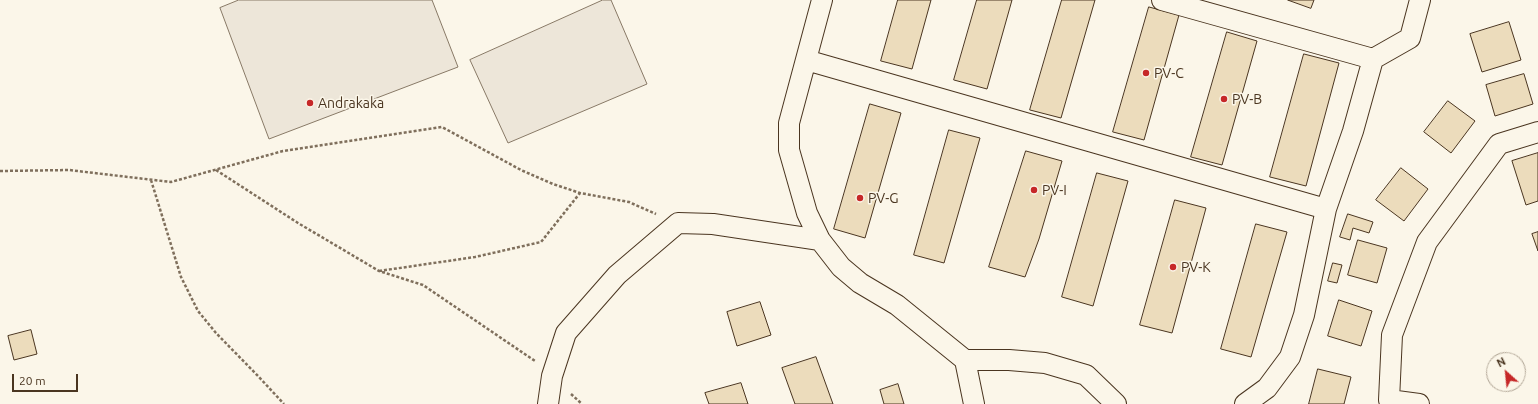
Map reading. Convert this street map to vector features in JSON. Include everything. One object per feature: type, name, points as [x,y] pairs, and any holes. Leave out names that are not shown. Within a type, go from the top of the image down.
[{"type":"street","points":[[1162,0],[1373,59],[1410,38],[1420,0]]},
{"type":"street","points":[[821,1],[790,123],[789,150],[807,213],[820,240],[841,267],[860,283],[897,305],[965,360],[1009,360],[1045,364],[1086,376],[1116,404]]},
{"type":"street","points":[[1245,404],[1267,388],[1290,357],[1304,315],[1326,209],[1354,131],[1373,59]]},
{"type":"street","points":[[806,60],[1326,209]]},
{"type":"street","points":[[1419,404],[1389,400],[1392,335],[1427,242],[1499,144],[1538,132]]},
{"type":"street","points":[[548,404],[552,376],[566,333],[617,275],[678,223],[713,224],[820,240]]},
{"type":"street","points":[[965,360],[974,404]]},
{"type":"path","points":[[0,171],[69,170],[171,182],[283,151],[442,127],[521,170],[553,184],[580,193],[630,202],[678,223]]},
{"type":"path","points":[[216,170],[379,271],[423,285],[537,362],[582,404]]},
{"type":"path","points":[[151,180],[181,277],[198,311],[216,333],[284,404]]},
{"type":"path","points":[[379,271],[475,257],[541,242],[580,193]]},
{"type":"shaded area","name":"Andrakaka","points":[[239,0],[432,0],[458,67],[269,139],[220,8]]},
{"type":"shaded area","points":[[603,0],[611,0],[647,84],[508,143],[470,60]]},
{"type":"building","points":[[898,0],[931,0],[912,69],[881,61]]},
{"type":"building","points":[[977,0],[1012,0],[987,89],[954,80]]},
{"type":"building","points":[[1062,0],[1095,0],[1061,118],[1030,110]]},
{"type":"building","points":[[1288,0],[1314,0],[1311,8]]},
{"type":"building","name":"PV-C","points":[[1149,7],[1179,15],[1144,140],[1113,132]]},
{"type":"building","points":[[1509,22],[1521,60],[1482,72],[1470,34]]},
{"type":"building","name":"PV-B","points":[[1227,32],[1257,41],[1222,165],[1191,157]]},
{"type":"building","points":[[1304,54],[1339,63],[1306,186],[1270,177]]},
{"type":"building","points":[[1524,74],[1533,104],[1495,116],[1486,85]]},
{"type":"building","points":[[1448,101],[1475,121],[1451,153],[1424,132]]},
{"type":"building","name":"PV-G","points":[[870,104],[901,113],[865,238],[834,229]]},
{"type":"building","points":[[949,130],[980,138],[944,263],[914,255]]},
{"type":"building","name":"PV-I","points":[[1026,151],[1062,161],[1039,239],[1025,277],[989,267]]},
{"type":"building","points":[[1538,153],[1538,201],[1526,205],[1512,161]]},
{"type":"building","points":[[1401,168],[1428,189],[1404,221],[1376,200]]},
{"type":"building","points":[[1097,173],[1128,181],[1093,306],[1062,297]]},
{"type":"building","name":"PV-K","points":[[1175,200],[1206,208],[1172,333],[1140,325]]},
{"type":"building","points":[[1348,214],[1373,222],[1369,233],[1353,228],[1350,240],[1340,237]]},
{"type":"building","points":[[1256,224],[1287,232],[1251,357],[1221,349]]},
{"type":"building","points":[[1538,232],[1538,251],[1532,234]]},
{"type":"building","points":[[1358,240],[1387,248],[1377,283],[1348,275]]},
{"type":"building","points":[[1333,263],[1342,265],[1337,283],[1328,281]]},
{"type":"building","points":[[1339,300],[1372,311],[1361,346],[1328,336]]},
{"type":"building","points":[[760,302],[771,335],[737,346],[727,312]]},
{"type":"building","points":[[31,330],[37,354],[14,360],[8,336]]},
{"type":"building","points":[[816,357],[833,404],[795,404],[782,368]]},
{"type":"building","points":[[1318,369],[1351,377],[1344,404],[1309,404]]},
{"type":"building","points":[[741,383],[748,404],[709,404],[705,393]]},
{"type":"building","points":[[898,384],[904,404],[884,404],[880,390]]},
{"type":"place","name":"PV-C","points":[[1146,73]]},
{"type":"place","name":"PV-B","points":[[1224,99]]},
{"type":"place","name":"Andrakaka","points":[[310,103]]},
{"type":"place","name":"PV-I","points":[[1034,190]]},
{"type":"place","name":"PV-G","points":[[860,198]]},
{"type":"place","name":"PV-K","points":[[1173,267]]}]
